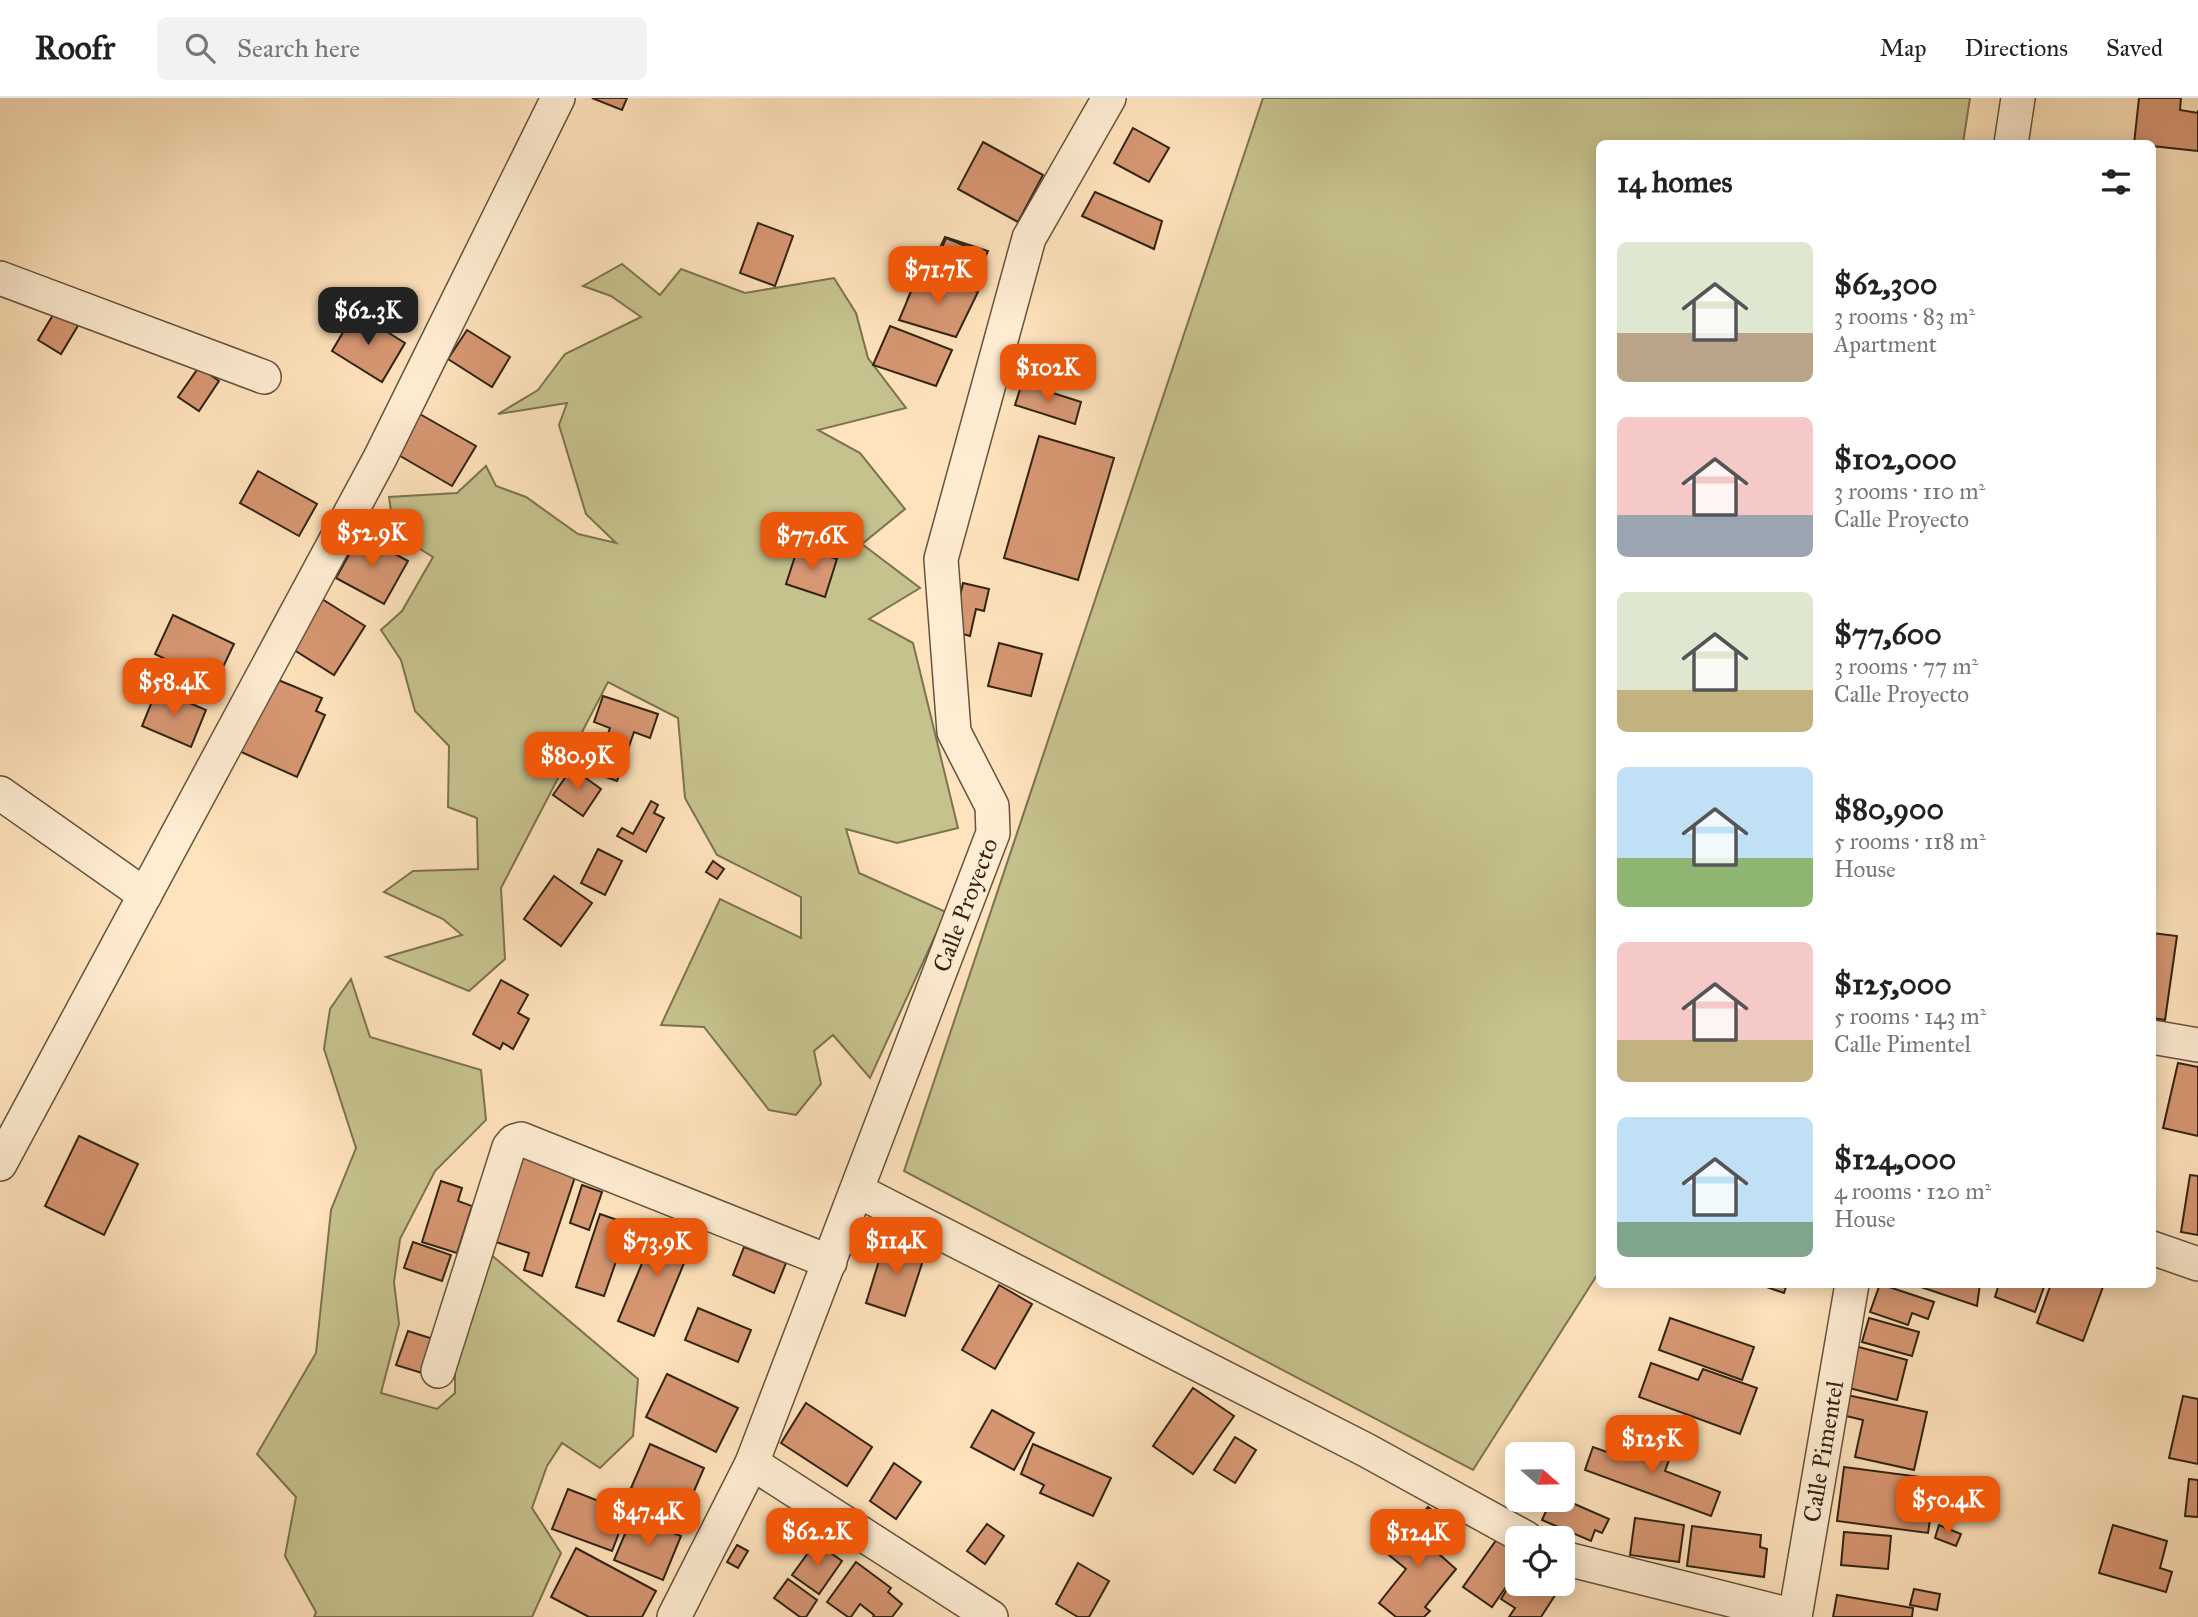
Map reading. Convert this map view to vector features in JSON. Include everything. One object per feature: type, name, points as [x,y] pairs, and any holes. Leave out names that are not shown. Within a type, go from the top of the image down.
[{"type":"street","points":[[0,1164],[380,458],[558,98]]},
{"type":"street","name":"Calle Proyecto","points":[[674,1617],[752,1463],[993,833],[992,806],[954,732],[941,559],[1029,238],[1109,98]]},
{"type":"street","points":[[2012,140],[2018,98]]},
{"type":"street","points":[[0,278],[264,377]]},
{"type":"street","points":[[0,793],[145,895]]},
{"type":"street","points":[[2156,1038],[2198,1045]]},
{"type":"street","points":[[438,1371],[509,1147],[514,1141],[521,1139],[830,1262]]},
{"type":"street","points":[[858,1191],[1366,1450],[1505,1526]]},
{"type":"street","points":[[2156,1249],[2198,1264]]},
{"type":"street","name":"Calle Pimentel","points":[[1795,1617],[1851,1288]]},
{"type":"street","points":[[752,1463],[991,1617]]},
{"type":"street","points":[[1575,1561],[1795,1617]]},
{"type":"shaded area","points":[[1263,98],[1970,98],[1963,140],[1596,140],[1596,1277],[1473,1470],[904,1171]]},
{"type":"shaded area","points":[[622,264],[660,295],[681,269],[745,293],[834,278],[856,313],[868,358],[906,408],[818,430],[860,453],[905,509],[862,544],[920,588],[869,619],[913,643],[958,828],[897,843],[846,829],[859,873],[946,912],[870,1078],[833,1035],[814,1051],[821,1084],[796,1115],[769,1110],[704,1027],[661,1025],[720,899],[801,938],[801,897],[717,855],[685,798],[678,718],[608,682],[501,888],[505,959],[469,991],[386,957],[462,935],[443,919],[384,892],[413,871],[478,869],[477,818],[448,807],[449,746],[415,711],[401,660],[381,630],[402,611],[433,557],[394,533],[389,497],[457,493],[486,466],[496,486],[526,497],[578,534],[616,543],[586,514],[559,425],[567,403],[498,414],[538,390],[565,354],[641,317],[611,296],[583,286]]},
{"type":"shaded area","points":[[351,979],[370,1037],[481,1070],[486,1120],[435,1171],[400,1239],[394,1282],[399,1324],[381,1393],[437,1409],[455,1393],[455,1359],[484,1282],[489,1253],[638,1379],[633,1436],[600,1468],[562,1443],[547,1466],[532,1508],[561,1553],[532,1617],[314,1617],[316,1612],[285,1556],[296,1497],[257,1454],[316,1353],[331,1210],[356,1148],[324,1049],[330,1009]]},
{"type":"building","points":[[592,98],[627,98],[622,110]]},
{"type":"building","points":[[2139,98],[2181,98],[2180,110],[2198,113],[2198,151],[2156,146],[2156,140],[2134,140]]},
{"type":"building","points":[[1133,128],[1169,148],[1149,182],[1114,163]]},
{"type":"building","points":[[983,142],[1043,175],[1018,222],[958,189]]},
{"type":"building","points":[[1095,192],[1162,221],[1154,249],[1082,216]]},
{"type":"building","points":[[758,223],[793,236],[775,286],[740,273]]},
{"type":"building","points":[[945,237],[988,251],[974,282],[930,269]]},
{"type":"building","points":[[946,238],[985,254],[973,284],[934,268]]},
{"type":"building","points":[[918,273],[973,295],[961,325],[945,320],[941,330],[906,316],[910,307],[907,301]]},
{"type":"building","points":[[918,275],[978,292],[956,337],[899,320]]},
{"type":"building","points":[[56,310],[79,324],[61,354],[38,340]]},
{"type":"building","points":[[355,312],[405,343],[382,382],[332,351]]},
{"type":"building","points":[[890,326],[952,350],[936,386],[873,365]]},
{"type":"building","points":[[467,330],[510,357],[492,387],[448,359]]},
{"type":"building","points":[[1022,352],[1060,365],[1052,387],[1015,375]]},
{"type":"building","points":[[199,367],[219,381],[199,411],[178,397]]},
{"type":"building","points":[[1022,383],[1081,402],[1075,424],[1015,405]]},
{"type":"building","points":[[418,413],[476,446],[452,486],[395,453]]},
{"type":"building","points":[[1039,436],[1114,458],[1078,580],[1004,558]]},
{"type":"building","points":[[258,471],[317,504],[299,536],[240,503]]},
{"type":"building","points":[[360,535],[408,561],[384,604],[336,578]]},
{"type":"building","points":[[798,547],[837,559],[825,597],[786,584]]},
{"type":"building","points":[[963,583],[989,589],[984,611],[976,609],[970,636],[952,631]]},
{"type":"building","points":[[314,594],[365,626],[334,675],[283,643]]},
{"type":"building","points":[[173,615],[234,644],[215,684],[155,654]]},
{"type":"building","points":[[999,643],[1042,654],[1031,696],[988,686]]},
{"type":"building","points":[[271,677],[322,698],[316,711],[325,715],[297,777],[239,751]]},
{"type":"building","points":[[157,689],[206,710],[191,747],[142,726]]},
{"type":"building","points":[[603,696],[658,714],[650,738],[634,732],[617,781],[594,773],[610,728],[594,722]]},
{"type":"building","points":[[572,768],[601,789],[583,816],[553,795]]},
{"type":"building","points":[[651,801],[658,805],[654,813],[664,818],[646,852],[617,836],[622,828],[633,834]]},
{"type":"building","points":[[598,849],[622,861],[605,895],[581,883]]},
{"type":"building","points":[[713,861],[724,869],[717,879],[706,872]]},
{"type":"building","points":[[554,876],[592,903],[561,946],[524,919]]},
{"type":"building","points":[[2156,933],[2177,936],[2165,1020],[2156,1019]]},
{"type":"building","points":[[501,980],[528,995],[518,1013],[529,1019],[513,1049],[503,1043],[500,1049],[473,1034]]},
{"type":"building","points":[[2178,1063],[2198,1067],[2198,1136],[2163,1128]]},
{"type":"building","points":[[79,1136],[138,1164],[104,1235],[45,1206]]},
{"type":"building","points":[[519,1152],[577,1171],[542,1276],[524,1270],[529,1253],[490,1240]]},
{"type":"building","points":[[2190,1175],[2198,1176],[2198,1235],[2181,1232]]},
{"type":"building","points":[[441,1181],[462,1188],[458,1201],[472,1206],[457,1253],[422,1242]]},
{"type":"building","points":[[582,1185],[602,1192],[589,1230],[570,1223]]},
{"type":"building","points":[[600,1214],[629,1224],[604,1296],[576,1287]]},
{"type":"building","points":[[660,1220],[696,1234],[654,1336],[618,1321]]},
{"type":"building","points":[[886,1238],[926,1251],[905,1316],[866,1303]]},
{"type":"building","points":[[413,1242],[451,1255],[442,1281],[404,1268]]},
{"type":"building","points":[[744,1247],[786,1263],[774,1293],[733,1275]]},
{"type":"building","points":[[999,1285],[1032,1304],[995,1369],[962,1350]]},
{"type":"building","points":[[1770,1288],[1786,1288],[1784,1293]]},
{"type":"building","points":[[1879,1288],[1892,1288],[1934,1302],[1928,1319],[1912,1313],[1908,1325],[1870,1312]]},
{"type":"building","points":[[1924,1288],[1979,1288],[1977,1306]]},
{"type":"building","points":[[1998,1288],[2044,1288],[2035,1312],[1995,1297]]},
{"type":"building","points":[[2050,1288],[2103,1288],[2083,1341],[2037,1323]]},
{"type":"building","points":[[698,1308],[751,1330],[738,1362],[685,1340]]},
{"type":"building","points":[[1670,1318],[1754,1347],[1742,1380],[1659,1350]]},
{"type":"building","points":[[1869,1318],[1919,1332],[1912,1356],[1862,1342]]},
{"type":"building","points":[[408,1331],[433,1339],[422,1373],[396,1365]]},
{"type":"building","points":[[1855,1346],[1907,1360],[1897,1400],[1845,1387]]},
{"type":"building","points":[[1651,1363],[1698,1380],[1703,1369],[1757,1388],[1740,1434],[1639,1397]]},
{"type":"building","points":[[667,1374],[738,1408],[716,1452],[646,1417]]},
{"type":"building","points":[[1193,1388],[1234,1416],[1193,1474],[1153,1446]]},
{"type":"building","points":[[1847,1395],[1927,1412],[1914,1470],[1855,1457],[1863,1420],[1842,1415]]},
{"type":"building","points":[[2183,1396],[2198,1399],[2198,1464],[2169,1458]]},
{"type":"building","points":[[806,1403],[872,1447],[847,1486],[781,1443]]},
{"type":"building","points":[[992,1410],[1034,1433],[1014,1470],[971,1447]]},
{"type":"building","points":[[1629,1436],[1672,1452],[1665,1471],[1720,1492],[1711,1516],[1585,1470],[1593,1447],[1621,1457]]},
{"type":"building","points":[[1235,1437],[1256,1450],[1235,1483],[1214,1470]]},
{"type":"building","points":[[650,1444],[704,1468],[685,1512],[631,1488]]},
{"type":"building","points":[[1033,1444],[1111,1478],[1093,1516],[1040,1493],[1044,1485],[1021,1474]]},
{"type":"building","points":[[894,1463],[921,1482],[896,1519],[870,1501]]},
{"type":"building","points":[[1844,1467],[1936,1479],[1928,1533],[1837,1521]]},
{"type":"building","points":[[2189,1479],[2198,1480],[2198,1517],[2185,1516]]},
{"type":"building","points":[[568,1489],[627,1512],[612,1551],[552,1529]]},
{"type":"building","points":[[1575,1504],[1609,1519],[1602,1533],[1595,1530],[1591,1541],[1575,1534],[1575,1526],[1556,1526],[1542,1520],[1546,1512],[1575,1512]]},
{"type":"building","points":[[1428,1507],[1449,1524],[1431,1547],[1456,1569],[1425,1607],[1430,1611],[1424,1617],[1396,1617],[1379,1603],[1406,1569],[1389,1555]]},
{"type":"building","points":[[632,1517],[681,1536],[663,1580],[614,1560]]},
{"type":"building","points":[[1635,1518],[1684,1525],[1679,1562],[1630,1555]]},
{"type":"building","points":[[987,1524],[1004,1536],[985,1564],[967,1551]]},
{"type":"building","points":[[1939,1525],[1961,1534],[1956,1546],[1935,1538]]},
{"type":"building","points":[[2113,1525],[2167,1541],[2160,1568],[2172,1572],[2166,1592],[2099,1573]]},
{"type":"building","points":[[1692,1526],[1761,1535],[1760,1547],[1767,1549],[1764,1577],[1687,1566]]},
{"type":"building","points":[[1844,1532],[1891,1536],[1888,1569],[1841,1565]]},
{"type":"building","points":[[1497,1539],[1505,1545],[1505,1588],[1492,1607],[1463,1587]]},
{"type":"building","points":[[816,1542],[842,1561],[819,1594],[792,1575]]},
{"type":"building","points":[[737,1545],[748,1551],[738,1568],[727,1562]]},
{"type":"building","points":[[576,1548],[656,1591],[642,1617],[589,1617],[551,1597]]},
{"type":"building","points":[[856,1562],[891,1588],[888,1592],[902,1604],[892,1617],[873,1617],[874,1615],[860,1604],[851,1617],[848,1617],[827,1602]]},
{"type":"building","points":[[1078,1563],[1109,1581],[1089,1617],[1078,1617],[1056,1604]]},
{"type":"building","points":[[788,1579],[817,1600],[806,1617],[800,1617],[774,1598]]},
{"type":"building","points":[[1914,1589],[1940,1594],[1937,1610],[1910,1605]]},
{"type":"building","points":[[1505,1592],[1505,1596],[1554,1596],[1541,1617],[1509,1617],[1515,1608],[1501,1599]]},
{"type":"building","points":[[1837,1595],[1913,1608],[1912,1617],[1833,1617]]}]
